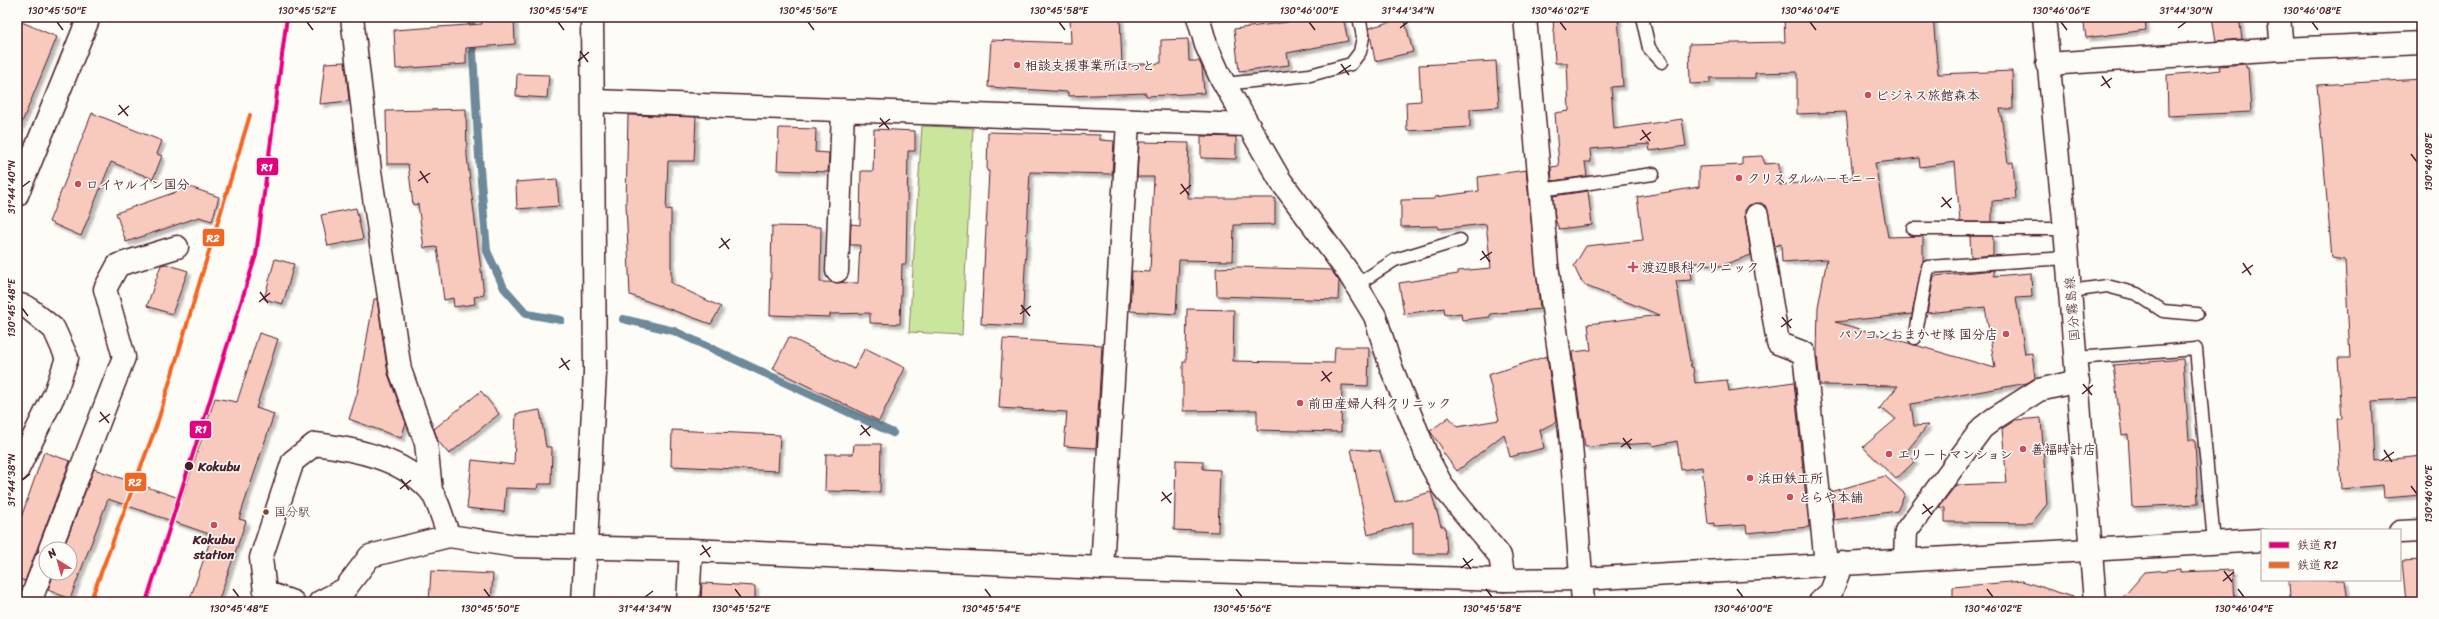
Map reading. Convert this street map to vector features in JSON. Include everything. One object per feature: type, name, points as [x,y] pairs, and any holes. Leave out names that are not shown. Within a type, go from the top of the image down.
[{"type":"street","points":[[17,195],[89,17]]},
{"type":"street","points":[[352,17],[370,171],[400,370],[426,443],[431,491],[449,536]]},
{"type":"street","points":[[583,602],[595,372],[594,101],[592,17]]},
{"type":"street","points":[[1198,17],[1206,45],[1224,84],[1247,125],[1280,180],[1356,285],[1375,316],[1391,367],[1429,461],[1443,487],[1500,556],[1504,580]]},
{"type":"street","points":[[1525,17],[1547,265],[1570,431],[1583,602]]},
{"type":"street","name":"国分霧島線","points":[[2044,17],[2047,64],[2065,228],[2092,549],[2095,602]]},
{"type":"street","points":[[2279,17],[2282,50]]},
{"type":"street","points":[[2047,64],[2422,43]]},
{"type":"street","points":[[594,101],[1128,122],[1247,125]]},
{"type":"street","points":[[837,271],[843,110]]},
{"type":"street","points":[[1102,568],[1128,122]]},
{"type":"street","points":[[1757,216],[1778,343],[1804,353],[1834,563],[1831,592],[1820,602]]},
{"type":"street","points":[[53,541],[124,357],[104,289],[118,265],[177,246]]},
{"type":"street","points":[[17,304],[27,307],[54,329],[67,358],[55,393],[17,471]]},
{"type":"street","points":[[1905,559],[1906,531],[1982,428],[2039,390],[2078,381]]},
{"type":"street","points":[[293,602],[265,592],[261,558],[293,461],[315,444],[352,449],[403,468],[431,491]]},
{"type":"street","points":[[2401,532],[2422,531]]},
{"type":"street","points":[[320,602],[345,589],[370,556],[449,536],[516,546],[691,550],[1102,568],[1504,580],[1582,579],[1834,563],[2261,540]]},
{"type":"street","points":[[688,602],[691,550]]},
{"type":"street","points":[[30,602],[38,581]]},
{"type":"lane","points":[[1224,84],[1310,75],[1351,64],[1360,52],[1363,37],[1358,17]]},
{"type":"lane","points":[[1642,17],[1649,48],[1662,62]]},
{"type":"lane","points":[[1541,190],[1653,174]]},
{"type":"lane","points":[[1913,229],[2065,228]]},
{"type":"lane","points":[[1356,285],[1395,260],[1460,240]]},
{"type":"lane","points":[[1915,338],[1928,267],[2067,258]]},
{"type":"lane","points":[[2070,290],[2107,286],[2138,294],[2163,311],[2197,314]]},
{"type":"lane","points":[[2076,358],[2196,350],[2214,542]]},
{"type":"green space","points":[[922,126],[973,128],[962,335],[909,332]]},
{"type":"building","points":[[481,17],[514,17],[515,44],[466,48],[466,64],[396,69],[394,30],[482,24]]},
{"type":"building","points":[[1070,17],[1120,17],[1122,65],[1161,63],[1161,40],[1188,39],[1189,61],[1199,61],[1202,67],[1204,93],[1146,96],[1146,93],[1068,96],[1068,92],[988,87],[991,40],[1071,43]]},
{"type":"building","points":[[1287,17],[1343,17],[1348,41],[1287,53],[1289,65],[1239,71],[1234,29],[1288,22]]},
{"type":"building","points":[[1553,17],[1618,17],[1623,86],[1611,87],[1614,129],[1682,119],[1686,146],[1650,151],[1649,144],[1590,149],[1591,162],[1585,162],[1587,176],[1552,181],[1551,167],[1559,166],[1555,113],[1569,111],[1567,63],[1555,63]]},
{"type":"building","points":[[1933,17],[1938,74],[2012,71],[2013,109],[2000,109],[2008,163],[2013,162],[2016,199],[1992,201],[1992,222],[1960,222],[1955,162],[1920,167],[1919,158],[1875,163],[1888,237],[1923,236],[1923,262],[1912,314],[1835,322],[1995,368],[1985,307],[1927,313],[1934,276],[1994,270],[1994,276],[2031,273],[2032,297],[2016,298],[2025,354],[2032,353],[2035,378],[2027,383],[1911,404],[1914,426],[1928,425],[1906,452],[1915,461],[1896,479],[1863,447],[1896,419],[1884,409],[1878,410],[1898,386],[1820,385],[1817,354],[1818,307],[1827,259],[1782,262],[1781,244],[1775,246],[1767,207],[1761,203],[1749,205],[1745,210],[1745,217],[1751,255],[1720,266],[1690,262],[1692,280],[1676,281],[1691,367],[1693,367],[1695,383],[1727,380],[1729,391],[1794,382],[1809,527],[1747,533],[1746,525],[1714,527],[1714,523],[1708,524],[1702,467],[1681,470],[1677,441],[1653,446],[1652,443],[1585,447],[1572,352],[1591,350],[1588,324],[1660,315],[1586,286],[1580,279],[1574,266],[1586,246],[1643,240],[1637,197],[1699,187],[1699,167],[1742,165],[1742,157],[1762,156],[1765,164],[1779,163],[1780,185],[1853,177],[1846,112],[1797,114],[1797,72],[1755,73],[1755,78],[1710,78],[1710,83],[1690,84],[1689,44],[1785,42],[1784,18]]},
{"type":"building","points":[[2083,17],[2145,17],[2146,30],[2086,38]]},
{"type":"building","points":[[2212,17],[2239,17],[2242,39],[2216,41]]},
{"type":"building","points":[[1404,18],[1413,52],[1375,61],[1369,28]]},
{"type":"building","points":[[17,20],[57,37],[18,132],[17,132]]},
{"type":"building","points":[[1496,61],[1499,107],[1470,109],[1470,127],[1407,131],[1406,102],[1421,101],[1419,65]]},
{"type":"building","points":[[345,62],[349,101],[320,104],[325,63]]},
{"type":"building","points":[[2246,64],[2246,68],[2248,68],[2251,112],[2168,116],[2167,75],[2220,70],[2219,66]]},
{"type":"building","points":[[517,74],[549,75],[547,98],[516,96]]},
{"type":"building","points":[[2422,79],[2422,398],[2372,401],[2375,461],[2422,456],[2422,495],[2384,498],[2383,485],[2341,489],[2337,419],[2342,419],[2338,358],[2350,358],[2345,260],[2332,258],[2317,85]]},
{"type":"building","points":[[466,109],[467,156],[484,295],[474,297],[475,304],[454,307],[453,298],[444,300],[437,247],[424,248],[418,204],[413,205],[408,164],[387,164],[386,111]]},
{"type":"building","points":[[92,113],[162,141],[157,154],[162,156],[153,179],[111,162],[81,236],[49,222]]},
{"type":"building","points":[[628,115],[696,117],[694,161],[668,161],[666,210],[671,209],[671,283],[721,307],[711,324],[630,295],[626,203]]},
{"type":"building","points":[[779,128],[816,129],[815,152],[829,153],[828,172],[777,170]]},
{"type":"building","points":[[874,129],[915,131],[915,151],[908,151],[906,264],[902,264],[900,324],[870,323],[870,313],[830,314],[830,317],[770,315],[772,226],[821,227],[820,282],[858,283],[860,245],[850,245],[851,224],[860,225],[861,171],[873,171]]},
{"type":"building","points":[[988,132],[1100,135],[1100,140],[1114,141],[1112,174],[1030,172],[1022,326],[981,324],[989,171],[987,171]]},
{"type":"building","points":[[1201,136],[1236,137],[1236,159],[1201,158]]},
{"type":"building","points":[[1139,142],[1189,143],[1187,198],[1275,198],[1275,224],[1234,225],[1233,261],[1179,260],[1176,314],[1130,311],[1132,271],[1150,272],[1154,177],[1137,177]]},
{"type":"building","points":[[1526,170],[1540,309],[1490,314],[1490,317],[1462,320],[1461,313],[1445,315],[1444,308],[1404,314],[1399,283],[1458,274],[1458,271],[1491,268],[1486,224],[1438,229],[1438,226],[1401,227],[1401,200],[1435,199],[1435,197],[1479,191],[1478,177]]},
{"type":"building","points":[[557,179],[559,206],[517,209],[516,182]]},
{"type":"building","points":[[190,187],[219,197],[212,221],[199,217],[126,242],[116,213]]},
{"type":"building","points":[[1588,191],[1592,225],[1559,229],[1555,219],[1553,196]]},
{"type":"building","points":[[356,208],[363,239],[328,246],[321,215]]},
{"type":"building","points":[[1970,236],[1993,236],[1993,255],[1971,257]]},
{"type":"building","points":[[275,259],[294,264],[283,304],[264,299]]},
{"type":"building","points":[[166,264],[188,271],[172,314],[147,306],[161,265]]},
{"type":"building","points":[[1240,267],[1331,270],[1339,281],[1338,300],[1217,296],[1216,268]]},
{"type":"building","points":[[374,299],[377,299],[388,374],[406,423],[401,438],[349,419],[357,394]]},
{"type":"building","points":[[1187,309],[1234,310],[1233,361],[1334,363],[1335,347],[1369,347],[1368,386],[1342,385],[1341,432],[1257,430],[1257,410],[1183,411],[1183,362],[1186,362]]},
{"type":"building","points":[[259,333],[278,339],[256,408],[274,414],[239,519],[246,521],[218,602],[189,602],[212,535],[108,499],[78,578],[78,541],[66,541],[94,469],[182,499],[215,398],[237,402]]},
{"type":"building","points":[[789,337],[854,369],[865,348],[905,368],[879,421],[773,369]]},
{"type":"building","points":[[1003,339],[1102,345],[1096,448],[1064,446],[1067,412],[999,408]]},
{"type":"building","points":[[1547,356],[1556,422],[1540,430],[1544,448],[1510,457],[1504,434],[1457,471],[1441,450],[1442,448],[1430,431],[1449,417],[1457,427],[1499,420],[1488,375]]},
{"type":"building","points":[[2183,359],[2189,440],[2195,440],[2198,504],[2132,507],[2128,434],[2122,435],[2113,365]]},
{"type":"building","points":[[481,391],[499,414],[449,454],[438,441],[434,429]]},
{"type":"building","points":[[540,410],[546,447],[552,447],[551,484],[538,484],[537,489],[506,488],[504,512],[467,508],[472,460],[514,465],[516,414]]},
{"type":"building","points":[[2041,418],[2047,504],[2032,523],[1945,522],[1945,508],[1939,507],[1956,485],[2007,483],[2002,429],[2015,420]]},
{"type":"building","points":[[672,430],[780,435],[778,471],[671,466]]},
{"type":"building","points":[[854,444],[881,444],[880,492],[825,491],[826,454],[853,454]]},
{"type":"building","points":[[1351,449],[1380,451],[1395,502],[1431,492],[1441,526],[1445,526],[1447,554],[1413,554],[1413,522],[1368,535]]},
{"type":"building","points":[[44,452],[70,461],[40,541],[38,541],[38,546],[25,581],[17,578],[17,529]]},
{"type":"building","points":[[1176,460],[1203,461],[1203,469],[1220,470],[1218,532],[1174,530]]},
{"type":"building","points":[[1885,476],[1905,494],[1897,511],[1834,520],[1831,492]]},
{"type":"building","points":[[2422,560],[2422,602],[2406,602],[2402,561]]},
{"type":"building","points":[[2180,569],[2180,572],[2233,570],[2235,602],[2119,602],[2145,572]]},
{"type":"building","points":[[431,571],[493,574],[491,602],[429,602]]},
{"type":"building","points":[[51,581],[77,581],[70,599],[48,590]]},
{"type":"building","points":[[2022,581],[2073,597],[2073,602],[1953,602],[1953,587]]},
{"type":"building","points":[[2289,581],[2345,581],[2348,602],[2290,602]]},
{"type":"building","points":[[702,583],[755,586],[755,602],[701,602]]},
{"type":"waterway","points":[[471,17],[479,157],[487,251],[504,288],[527,314],[561,320]]},
{"type":"waterway","points":[[623,319],[674,331],[893,433]]},
{"type":"rail line","name":"R1","points":[[146,602],[256,255],[287,17]]},
{"type":"rail line","name":"R2","points":[[90,602],[157,424],[250,115]]},
{"type":"place","name":"相談支援事業所ほっと","points":[[1017,65]]},
{"type":"place","name":"ビジネス旅館森本","points":[[1868,95]]},
{"type":"place","name":"クリスタルハーモニー","points":[[1739,178]]},
{"type":"place","name":"ロイヤルイン国分","points":[[78,184]]},
{"type":"place","name":"渡辺眼科クリニック","points":[[1633,267]]},
{"type":"place","name":"パソコンおまかせ隊 国分店","points":[[2006,334]]},
{"type":"place","name":"前田産婦人科クリニック","points":[[1300,403]]},
{"type":"place","name":"善福時計店","points":[[2023,449]]},
{"type":"place","name":"エリートマンション","points":[[1889,454]]},
{"type":"place","name":"Kokubu","points":[[189,466]]},
{"type":"place","name":"浜田鉄工所","points":[[1750,478]]},
{"type":"place","name":"とらや本舗","points":[[1790,497]]},
{"type":"place","name":"国分駅","points":[[266,512]]},
{"type":"place","name":"Kokubu station","points":[[214,525]]}]
